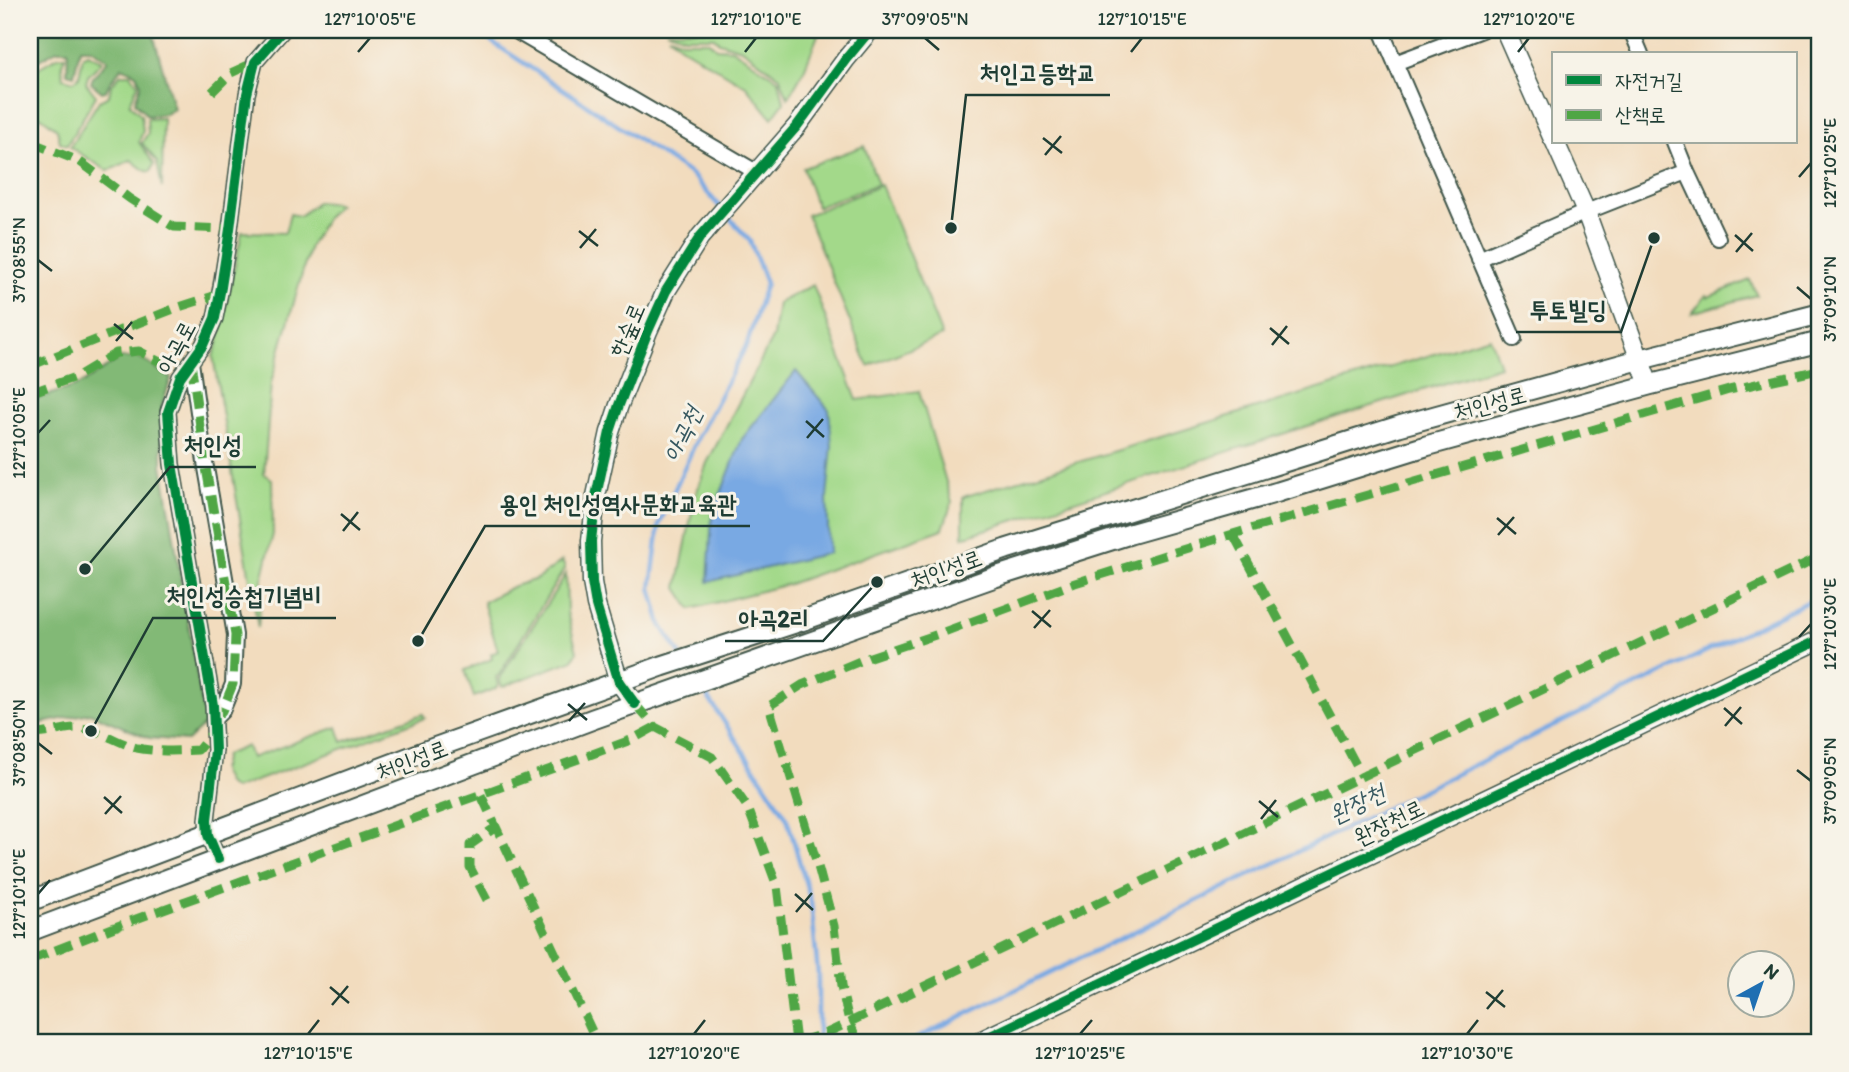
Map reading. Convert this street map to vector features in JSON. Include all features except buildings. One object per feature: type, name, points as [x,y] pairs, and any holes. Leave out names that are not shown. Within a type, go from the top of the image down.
[{"type":"main road","name":"처인성로","points":[[30,901],[421,753],[662,666],[801,621],[1006,549],[1399,426],[1638,360],[1819,314]]},
{"type":"main road","name":"처인성로","points":[[30,931],[635,704],[995,577],[1426,446],[1819,342]]},
{"type":"street","name":"아곡로","points":[[218,859],[208,835],[207,820],[215,750],[214,705],[172,464],[169,412],[180,377],[203,345],[215,318],[222,287],[247,94],[255,62],[283,30]]},
{"type":"street","points":[[514,30],[756,172]]},
{"type":"street","name":"한숲로","points":[[635,704],[619,682],[596,606],[592,582],[591,541],[596,496],[601,467],[619,405],[657,311],[681,266],[713,220],[797,126],[870,30]]},
{"type":"street","points":[[1381,30],[1514,339]]},
{"type":"street","points":[[1395,63],[1482,30]]},
{"type":"street","points":[[1505,30],[1552,136]]},
{"type":"street","points":[[1631,30],[1640,52]]},
{"type":"street","points":[[1556,144],[1586,212],[1649,385]]},
{"type":"street","points":[[1676,144],[1718,238]]},
{"type":"street","points":[[1479,259],[1687,172]]},
{"type":"street","points":[[191,362],[235,635],[233,684],[222,711],[214,719]]},
{"type":"street","name":"완장천로","points":[[978,1042],[1819,640]]},
{"type":"green space","points":[[30,30],[152,30],[174,109],[165,114],[147,116],[135,102],[141,84],[136,74],[122,67],[106,91],[102,92],[91,83],[108,60],[90,49],[80,49],[74,75],[67,73],[68,50],[57,50],[30,65]]},
{"type":"green space","points":[[666,30],[820,30],[804,70],[788,98],[780,77],[742,49],[719,42],[714,37],[685,37]]},
{"type":"green space","points":[[668,35],[681,41],[709,41],[716,48],[732,49],[779,80],[784,102],[772,118],[746,86],[678,45]]},
{"type":"green space","points":[[88,54],[102,61],[88,76],[86,83],[96,96],[67,145],[60,142],[57,129],[30,111],[30,73],[57,57],[65,56],[62,64],[63,78],[74,81],[79,77],[83,56]]},
{"type":"green space","points":[[121,74],[130,74],[138,84],[130,104],[141,115],[143,131],[139,142],[154,164],[150,172],[131,160],[108,171],[70,147],[99,101],[109,96],[111,85]]},
{"type":"green space","points":[[163,118],[162,188],[157,162],[142,143],[148,133],[147,119]]},
{"type":"green space","points":[[864,146],[878,184],[817,207],[803,168]]},
{"type":"green space","points":[[881,185],[942,336],[868,366],[807,215]]},
{"type":"green space","points":[[317,202],[339,204],[326,218],[310,246],[271,383],[264,474],[272,479],[273,534],[262,580],[258,628],[213,356],[218,344],[242,232],[285,233],[290,214],[300,216]]},
{"type":"green space","points":[[1750,280],[1757,295],[1692,313],[1706,295],[1708,297]]},
{"type":"green space","points":[[813,285],[857,400],[919,391],[952,502],[943,529],[789,584],[691,609],[677,588],[695,497],[707,463],[773,337],[778,303]]},
{"type":"green space","points":[[1490,337],[1500,366],[963,537],[963,497]]},
{"type":"green space","points":[[121,358],[140,358],[171,378],[162,406],[162,465],[205,724],[187,741],[149,738],[90,713],[42,723],[30,722],[30,401],[79,385]]},
{"type":"green space","points":[[562,561],[565,568],[496,677],[498,685],[495,689],[474,697],[465,670],[492,659],[491,654],[498,651],[483,602],[514,586],[537,579]]},
{"type":"green space","points":[[566,574],[567,612],[577,652],[573,660],[502,687],[499,679]]},
{"type":"green space","points":[[423,714],[425,718],[234,789],[228,785],[221,771],[225,755],[247,746],[251,758],[337,727],[342,742]]},
{"type":"water","points":[[796,371],[829,410],[832,446],[827,497],[829,553],[708,582],[712,516],[742,439]]},
{"type":"waterway","name":"아곡천","points":[[474,30],[692,175],[719,206]]},
{"type":"waterway","name":"아곡천","points":[[680,654],[661,625],[651,588],[659,525],[697,439],[747,344],[766,283],[750,241],[725,213]]},
{"type":"waterway","name":"완장천","points":[[909,1042],[1819,596]]},
{"type":"waterway","name":"아곡천","points":[[702,688],[787,818],[811,902],[818,974],[818,1042]]},
{"type":"marked path","points":[[212,92],[231,73],[255,62]]},
{"type":"marked path","points":[[30,142],[79,161],[130,199],[174,227],[230,229]]},
{"type":"marked path","points":[[30,366],[176,308],[220,294]]},
{"type":"marked path","points":[[30,393],[78,376],[116,353],[139,351],[164,364],[180,377]]},
{"type":"marked path","points":[[191,362],[235,635],[233,684],[222,711],[214,719]]},
{"type":"marked path","points":[[858,1042],[849,1021],[841,986],[834,926],[769,706],[802,685],[870,657],[1075,583],[1233,534],[1729,390],[1819,370]]},
{"type":"marked path","points":[[1233,534],[1362,776]]},
{"type":"marked path","points":[[799,1042],[829,1032],[1819,557]]},
{"type":"marked path","points":[[635,704],[655,727],[712,757],[748,808],[777,886],[796,1042]]},
{"type":"marked path","points":[[30,960],[631,740],[655,727]]},
{"type":"marked path","points":[[30,733],[87,729],[137,748],[175,751],[198,750],[215,729]]},
{"type":"marked path","points":[[481,795],[597,1042]]},
{"type":"marked path","points":[[487,900],[470,867],[470,845],[496,827]]},
{"type":"marked path","points":[[30,1037],[32,1042]]},
{"type":"cycle path","points":[[218,859],[208,835],[207,820],[215,750],[213,705],[172,464],[168,412],[180,377],[203,345],[215,318],[230,229],[247,94],[255,62],[283,30]]},
{"type":"cycle path","points":[[635,704],[619,682],[596,605],[592,582],[591,541],[596,496],[610,432],[619,405],[666,291],[700,237],[797,126],[870,30]]},
{"type":"cycle path","points":[[978,1042],[1819,640]]},
{"type":"place","name":"처인고등학교","points":[[951,228]]},
{"type":"place","name":"투토빌딩","points":[[1654,238]]},
{"type":"place","name":"처인성","points":[[85,569]]},
{"type":"place","name":"아곡2리","points":[[877,582]]},
{"type":"place","name":"용인 처인성역사문화교육관","points":[[418,641]]},
{"type":"place","name":"처인성승첩기념비","points":[[91,731]]}]
